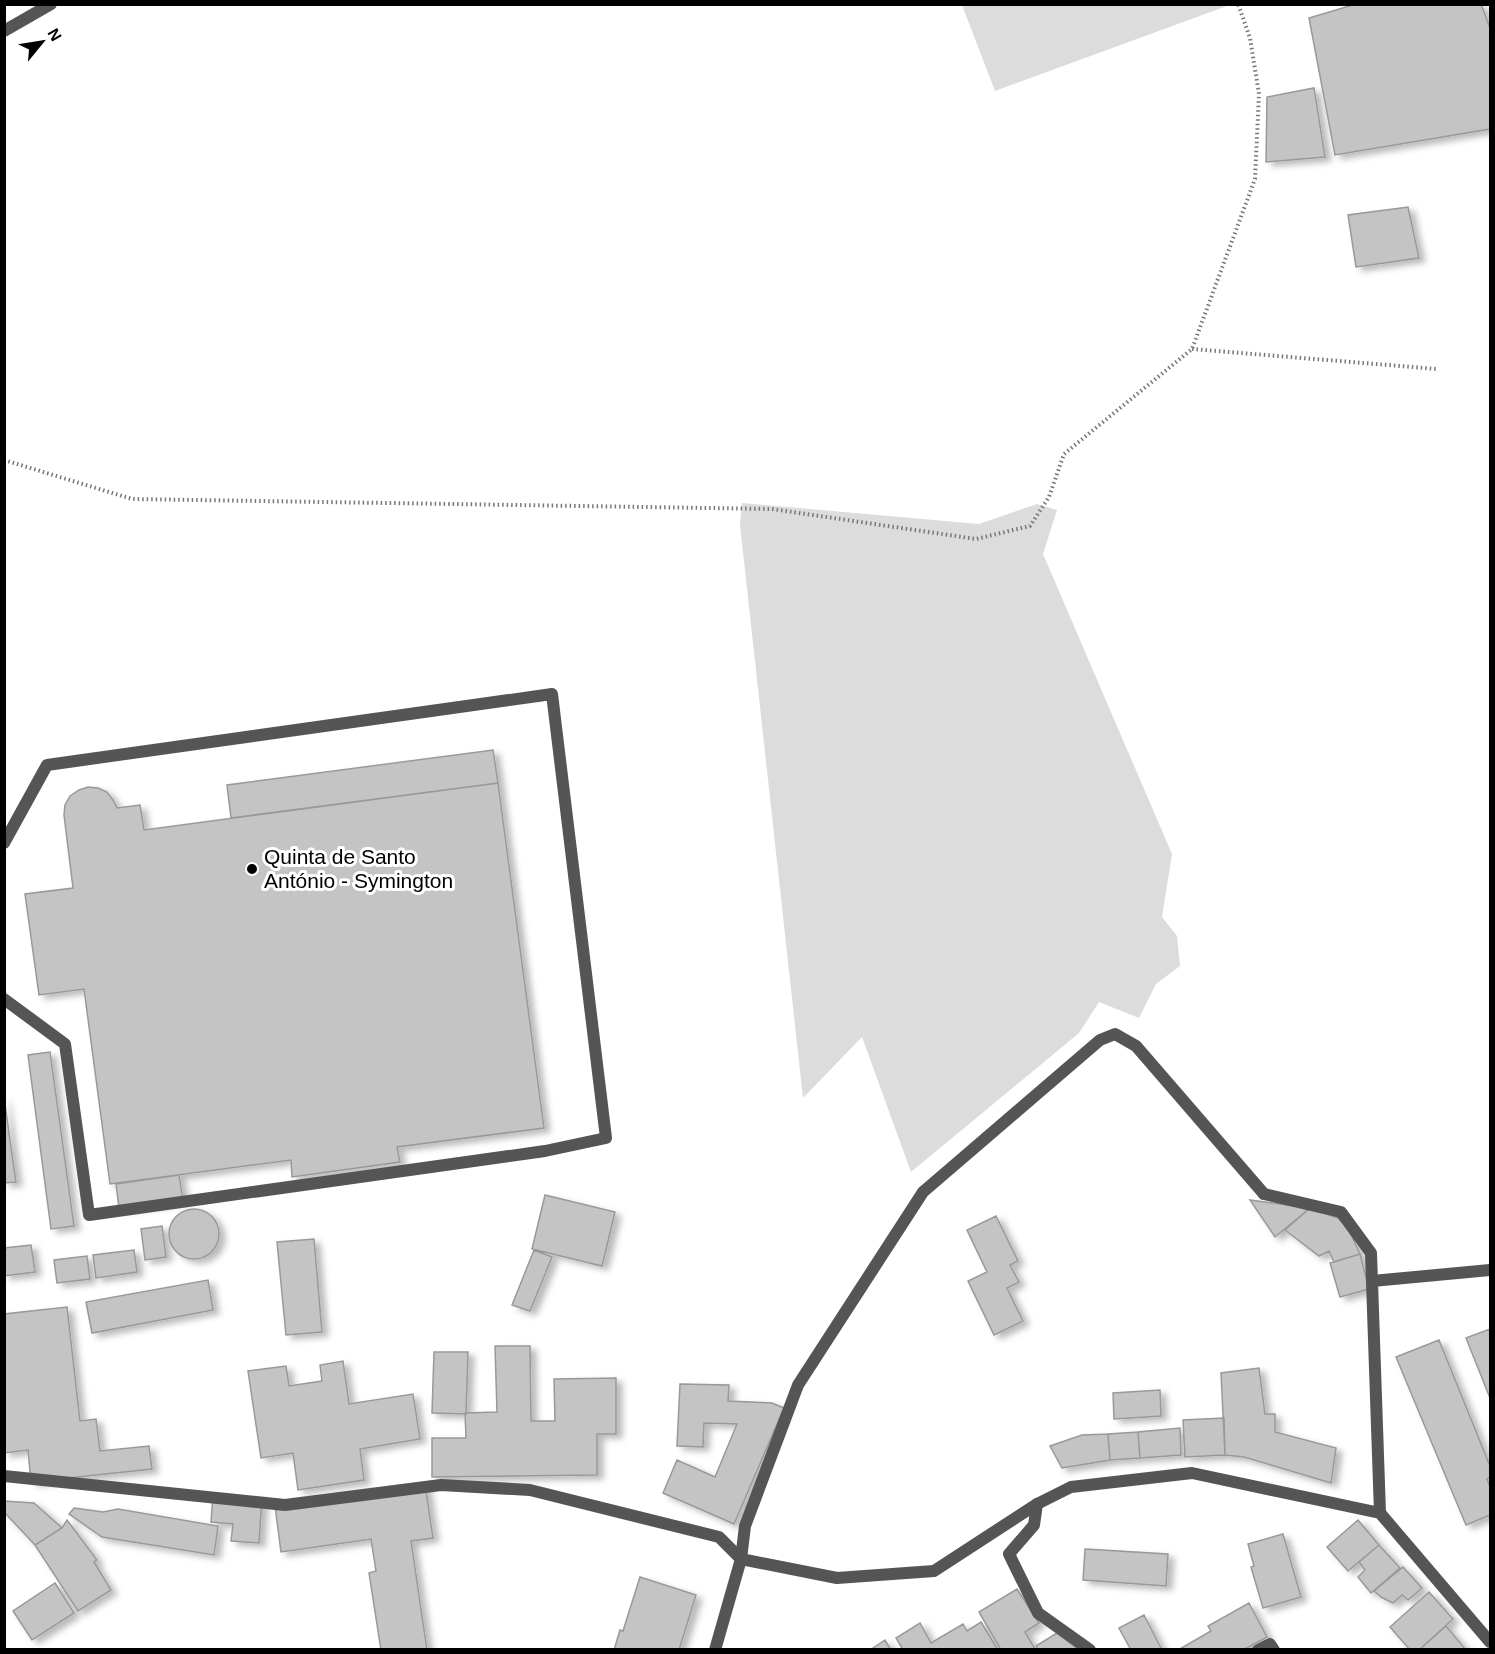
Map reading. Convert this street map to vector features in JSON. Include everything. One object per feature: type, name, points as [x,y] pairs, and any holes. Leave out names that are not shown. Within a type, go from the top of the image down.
[{"type":"street","points":[[4,31],[51,4]]},
{"type":"street","points":[[4,843],[47,765],[552,694],[606,1138],[545,1151],[89,1215],[65,1044],[4,999]]},
{"type":"street","points":[[715,1650],[741,1559],[745,1526],[798,1385],[923,1192],[1100,1040],[1115,1034],[1136,1046],[1264,1194],[1341,1212],[1371,1253],[1380,1513]]},
{"type":"street","points":[[1372,1281],[1491,1270]]},
{"type":"street","points":[[4,1476],[285,1505],[441,1485],[530,1490],[719,1537],[741,1559],[837,1578],[934,1571],[1037,1504],[1071,1487],[1192,1473],[1380,1513],[1491,1642]]},
{"type":"street","points":[[1037,1504],[1034,1525],[1009,1554],[1038,1613],[1090,1650]]},
{"type":"street","points":[[1258,1650],[1270,1644],[1274,1650]]},
{"type":"path","points":[[4,460],[132,499],[772,509],[976,538],[1030,526],[1049,497],[1064,454],[1192,349],[1255,179],[1259,94],[1250,38],[1238,4]]},
{"type":"path","points":[[1192,349],[1437,369]]},
{"type":"shaded area","points":[[1226,4],[1227,6],[995,91],[962,5]]},
{"type":"shaded area","points":[[742,503],[979,524],[1037,504],[1057,510],[1043,554],[1172,854],[1162,917],[1177,936],[1180,966],[1156,984],[1139,1018],[1099,1002],[1079,1033],[911,1172],[862,1037],[803,1098],[740,525]]},
{"type":"building","points":[[1356,4],[1481,4],[1490,28],[1490,129],[1335,155],[1309,18]]},
{"type":"building","points":[[1314,88],[1325,157],[1266,162],[1267,97]]},
{"type":"building","points":[[1408,207],[1419,258],[1356,267],[1348,215]]},
{"type":"building","points":[[493,750],[498,783],[231,818],[227,785]]},
{"type":"building","points":[[498,783],[544,1128],[397,1147],[400,1162],[292,1177],[291,1160],[110,1184],[84,989],[39,995],[25,894],[73,888],[64,815],[65,805],[70,796],[88,787],[98,788],[107,792],[117,808],[140,805],[144,830]]},
{"type":"building","points":[[50,1052],[74,1226],[51,1229],[28,1055]]},
{"type":"building","points":[[4,1097],[16,1182],[4,1183]]},
{"type":"building","points":[[179,1175],[183,1200],[119,1208],[116,1184]]},
{"type":"building","points":[[545,1195],[615,1212],[602,1266],[532,1249]]},
{"type":"building","points":[[1250,1200],[1310,1208],[1275,1237]]},
{"type":"building","points":[[1310,1208],[1338,1218],[1348,1228],[1360,1254],[1334,1262],[1329,1251],[1319,1256],[1285,1230]]},
{"type":"building","points":[[194,1209],[203,1211],[214,1220],[219,1234],[217,1243],[208,1254],[194,1259],[185,1257],[174,1248],[169,1234],[171,1225],[180,1214]]},
{"type":"building","points":[[996,1216],[1018,1261],[1010,1265],[1019,1282],[1007,1288],[1023,1321],[994,1335],[968,1281],[987,1272],[967,1230]]},
{"type":"building","points":[[162,1226],[166,1257],[145,1260],[141,1229]]},
{"type":"building","points":[[314,1239],[322,1332],[286,1335],[277,1242]]},
{"type":"building","points":[[31,1245],[35,1272],[4,1276],[4,1248]]},
{"type":"building","points":[[134,1250],[137,1272],[96,1278],[93,1255]]},
{"type":"building","points":[[534,1250],[552,1257],[530,1311],[512,1305]]},
{"type":"building","points":[[1360,1254],[1369,1289],[1340,1297],[1330,1263]]},
{"type":"building","points":[[87,1256],[90,1279],[57,1283],[54,1260]]},
{"type":"building","points":[[208,1280],[213,1310],[92,1333],[86,1302]]},
{"type":"building","points":[[67,1307],[80,1421],[96,1419],[100,1451],[149,1446],[152,1469],[31,1482],[28,1450],[4,1453],[4,1314]]},
{"type":"building","points":[[1490,1329],[1490,1398],[1466,1338]]},
{"type":"building","points":[[1439,1340],[1490,1466],[1490,1477],[1487,1479],[1490,1487],[1490,1515],[1466,1525],[1396,1357]]},
{"type":"building","points":[[495,1346],[530,1346],[531,1421],[555,1421],[554,1379],[616,1378],[616,1434],[597,1434],[597,1475],[432,1477],[432,1438],[466,1438],[465,1413],[497,1412]]},
{"type":"building","points":[[434,1352],[468,1352],[466,1414],[432,1413]]},
{"type":"building","points":[[343,1361],[349,1404],[413,1394],[420,1439],[360,1449],[364,1480],[298,1490],[293,1453],[261,1458],[248,1371],[286,1366],[289,1386],[322,1381],[320,1365]]},
{"type":"building","points":[[1259,1368],[1265,1414],[1275,1414],[1275,1432],[1336,1448],[1331,1483],[1244,1457],[1225,1455],[1221,1373]]},
{"type":"building","points":[[680,1384],[729,1385],[728,1401],[772,1403],[784,1408],[734,1524],[663,1493],[677,1460],[715,1477],[737,1424],[704,1423],[703,1447],[677,1446]]},
{"type":"building","points":[[1160,1390],[1161,1416],[1114,1419],[1113,1393]]},
{"type":"building","points":[[1224,1418],[1225,1455],[1185,1457],[1183,1420]]},
{"type":"building","points":[[1180,1428],[1181,1455],[1140,1458],[1138,1432]]},
{"type":"building","points":[[1138,1432],[1140,1458],[1110,1460],[1108,1434]]},
{"type":"building","points":[[1108,1434],[1110,1460],[1062,1468],[1050,1446],[1082,1435]]},
{"type":"building","points":[[425,1484],[433,1538],[411,1541],[427,1650],[381,1650],[369,1573],[376,1571],[371,1539],[281,1552],[275,1506]]},
{"type":"building","points":[[213,1494],[262,1498],[259,1543],[231,1541],[233,1524],[211,1522]]},
{"type":"building","points":[[4,1501],[34,1503],[62,1528],[35,1545],[4,1512]]},
{"type":"building","points":[[74,1508],[103,1512],[118,1509],[218,1526],[214,1555],[102,1537],[69,1514]]},
{"type":"building","points":[[67,1520],[97,1560],[94,1562],[111,1590],[78,1611],[35,1545],[62,1528]]},
{"type":"building","points":[[1358,1520],[1379,1545],[1348,1571],[1327,1547]]},
{"type":"building","points":[[1283,1534],[1301,1597],[1263,1608],[1251,1567],[1254,1566],[1248,1544]]},
{"type":"building","points":[[1379,1545],[1400,1568],[1371,1593],[1358,1577],[1365,1570],[1359,1562]]},
{"type":"building","points":[[1085,1549],[1168,1554],[1166,1586],[1083,1580]]},
{"type":"building","points":[[1403,1567],[1422,1588],[1408,1600],[1402,1595],[1393,1603],[1374,1591]]},
{"type":"building","points":[[640,1577],[696,1595],[679,1650],[614,1650],[620,1630],[623,1631]]},
{"type":"building","points":[[55,1583],[74,1613],[32,1640],[13,1611]]},
{"type":"building","points":[[1017,1589],[1039,1623],[1025,1632],[1034,1650],[1001,1650],[979,1612]]},
{"type":"building","points":[[1429,1592],[1453,1619],[1419,1650],[1410,1650],[1390,1627]]},
{"type":"building","points":[[1249,1603],[1267,1637],[1243,1650],[1178,1650],[1211,1631],[1208,1626]]},
{"type":"building","points":[[1144,1615],[1162,1650],[1131,1650],[1119,1628]]},
{"type":"building","points":[[981,1622],[998,1650],[903,1650],[896,1638],[920,1623],[931,1643],[963,1624],[967,1631]]},
{"type":"building","points":[[1446,1626],[1466,1650],[1419,1650]]},
{"type":"building","points":[[1057,1633],[1079,1650],[1038,1650],[1036,1646]]},
{"type":"building","points":[[885,1640],[891,1650],[870,1650]]},
{"type":"place","name":"Quinta de Santo António - Symington","points":[[252,869]]}]
